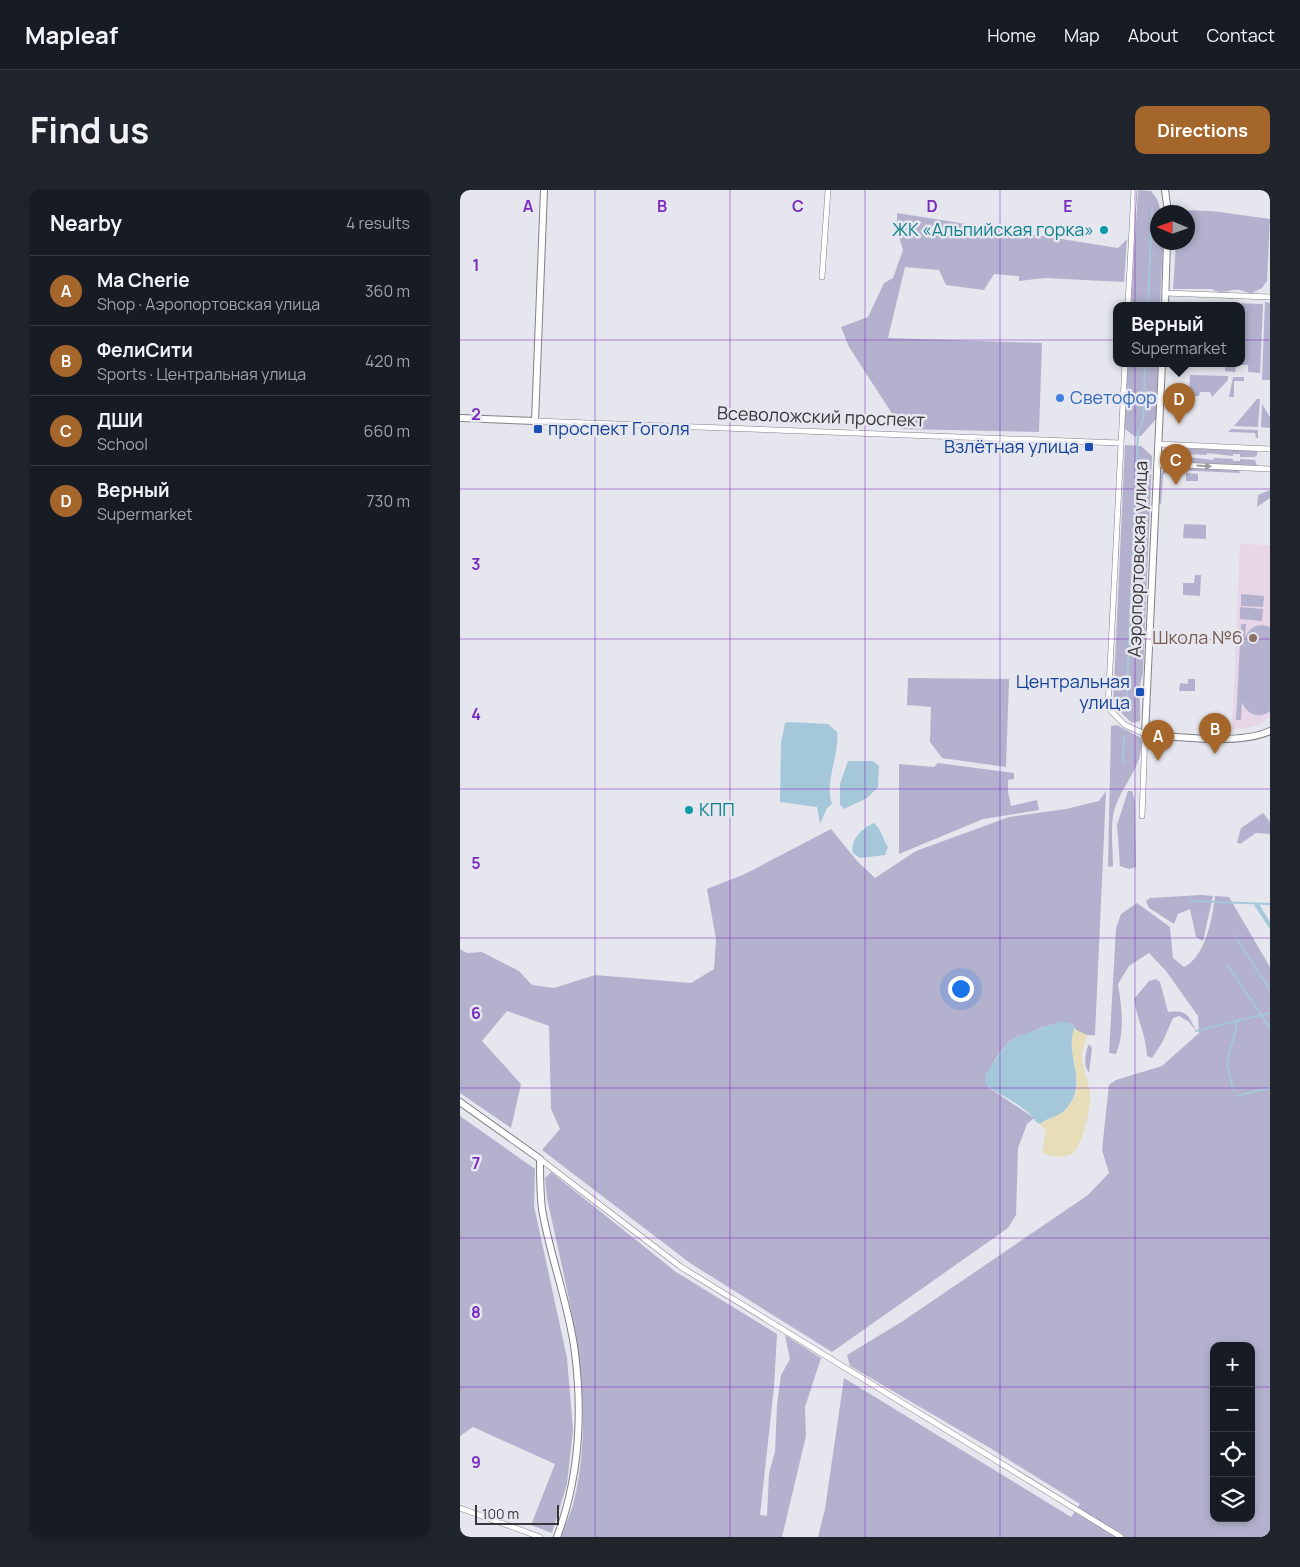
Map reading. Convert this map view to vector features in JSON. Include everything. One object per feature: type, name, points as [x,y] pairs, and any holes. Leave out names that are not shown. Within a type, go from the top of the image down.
[{"type":"street","points":[[535,421],[544,190]]},
{"type":"street","points":[[822,276],[828,190]]},
{"type":"street","points":[[1128,302],[1134,190]]},
{"type":"street","points":[[1165,190],[1167,205]]},
{"type":"street","points":[[1164,302],[1167,250]]},
{"type":"street","points":[[1165,293],[1270,297]]},
{"type":"street","points":[[1125,367],[1108,708],[1125,725],[1146,734],[1240,739],[1256,737],[1270,731]]},
{"type":"street","name":"Аэропортовская улица","points":[[1142,816],[1162,367]]},
{"type":"street","name":"Всеволожский проспект","points":[[460,418],[1120,443]]},
{"type":"street","points":[[1158,444],[1270,449]]},
{"type":"street","points":[[1157,464],[1270,469]]},
{"type":"street","points":[[460,1102],[540,1159],[681,1267],[1121,1537]]},
{"type":"street","points":[[540,1159],[542,1211],[575,1353],[580,1425],[574,1483],[569,1505],[557,1537]]},
{"type":"street","points":[[460,1508],[540,1537]]},
{"type":"shaded area","points":[[1138,190],[1151,191],[1159,205],[1150,205],[1150,250],[1163,250],[1160,302],[1131,302]]},
{"type":"shaded area","points":[[1195,211],[1270,219],[1267,281],[1262,288],[1252,293],[1240,290],[1219,292],[1212,289],[1173,289],[1176,250],[1195,250]]},
{"type":"shaded area","points":[[897,213],[1118,248],[1127,239],[1124,282],[1045,278],[1019,281],[1019,276],[994,274],[984,290],[946,285],[939,270],[905,267],[888,338],[1042,343],[1039,432],[902,429],[849,347],[841,327],[868,317],[884,283],[893,278],[903,250],[897,230]]},
{"type":"shaded area","points":[[1265,302],[1270,303],[1270,380],[1262,380]]},
{"type":"shaded area","points":[[1245,303],[1263,304],[1260,373],[1248,372],[1248,365],[1245,365]]},
{"type":"shaded area","points":[[1128,367],[1158,367],[1156,419],[1141,436],[1134,436],[1124,428]]},
{"type":"shaded area","points":[[1225,367],[1236,367],[1235,372],[1225,371]]},
{"type":"shaded area","points":[[1190,375],[1228,376],[1228,380],[1212,397],[1210,392],[1200,392],[1199,396],[1189,396]]},
{"type":"shaded area","points":[[1233,377],[1244,377],[1244,381],[1234,381],[1234,397],[1229,397]]},
{"type":"shaded area","points":[[1257,399],[1260,399],[1258,427],[1234,426]]},
{"type":"shaded area","points":[[1262,404],[1270,417],[1270,428],[1261,427]]},
{"type":"shaded area","points":[[1231,429],[1258,430],[1258,438],[1256,438],[1255,433],[1228,432]]},
{"type":"shaded area","points":[[1125,445],[1141,446],[1152,456],[1140,721],[1132,723],[1113,705]]},
{"type":"shaded area","points":[[1168,447],[1172,448],[1168,454],[1171,462],[1165,461],[1161,455],[1162,451]]},
{"type":"shaded area","points":[[1174,448],[1257,451],[1257,455],[1255,457],[1240,457],[1240,454],[1233,454],[1233,456],[1181,452],[1181,454],[1174,454]]},
{"type":"shaded area","points":[[1174,456],[1181,456],[1181,459],[1188,459],[1188,457],[1213,460],[1214,458],[1233,459],[1233,461],[1240,461],[1240,459],[1255,460],[1257,466],[1174,462]]},
{"type":"shaded area","points":[[1171,467],[1163,475],[1161,505],[1159,502],[1160,476],[1166,468]]},
{"type":"shaded area","points":[[1173,467],[1238,470],[1241,473],[1173,470]]},
{"type":"shaded area","points":[[1186,473],[1198,474],[1198,481],[1186,481]]},
{"type":"shaded area","points":[[1270,490],[1270,498],[1257,507],[1258,495]]},
{"type":"shaded area","points":[[1184,524],[1206,525],[1206,539],[1183,538]]},
{"type":"shaded area","name":"Школа №6","points":[[1240,544],[1270,545],[1270,717],[1260,724],[1232,729]]},
{"type":"shaded area","points":[[1195,575],[1201,575],[1200,596],[1183,595],[1183,583],[1194,583]]},
{"type":"shaded area","points":[[1241,594],[1264,596],[1263,607],[1241,606]]},
{"type":"shaded area","points":[[1240,607],[1263,609],[1262,621],[1240,619]]},
{"type":"shaded area","points":[[1241,624],[1246,624],[1245,637],[1255,626],[1270,627],[1270,711],[1262,715],[1253,714],[1247,710],[1242,702],[1241,720],[1236,720]]},
{"type":"shaded area","points":[[908,678],[1009,679],[1006,767],[942,758],[930,742],[931,707],[907,705]]},
{"type":"shaded area","points":[[1188,679],[1195,679],[1195,691],[1179,691],[1180,683],[1188,684]]},
{"type":"shaded area","points":[[785,723],[828,724],[837,732],[830,786],[832,804],[827,808],[820,824],[817,807],[780,802],[781,743]]},
{"type":"shaded area","points":[[1117,725],[1141,738],[1141,748],[1136,766],[1114,811],[1112,831],[1113,866],[1108,867],[1111,726]]},
{"type":"shaded area","points":[[848,761],[873,761],[879,766],[878,787],[867,798],[844,809],[840,805],[840,784]]},
{"type":"shaded area","points":[[938,763],[1014,773],[1014,779],[1008,780],[1011,806],[1037,800],[1039,810],[983,819],[899,854],[899,764],[934,767]]},
{"type":"shaded area","points":[[1106,791],[1095,1035],[1082,1033],[1076,1030],[1072,1024],[1062,1022],[1018,1036],[1007,1043],[994,1061],[988,1087],[1034,1118],[1027,1124],[1018,1148],[1016,1215],[1008,1228],[832,1352],[690,1263],[542,1150],[560,1129],[551,1109],[549,1026],[507,1011],[482,1041],[521,1084],[511,1128],[460,1093],[460,949],[467,953],[482,952],[519,971],[532,985],[554,988],[595,975],[691,983],[714,969],[716,939],[707,889],[745,874],[831,829],[857,861],[875,878],[916,851],[1009,817],[1066,809],[1099,801]]},
{"type":"shaded area","points":[[1128,791],[1132,791],[1135,801],[1136,867],[1129,869],[1120,866],[1117,825]]},
{"type":"shaded area","points":[[1263,813],[1270,822],[1270,834],[1256,833],[1240,844],[1237,842],[1241,828]]},
{"type":"shaded area","points":[[874,823],[879,828],[888,847],[885,855],[860,858],[853,853],[855,839],[861,831]]},
{"type":"shaded area","points":[[1213,896],[1203,941],[1196,937],[1190,909],[1178,914],[1174,924],[1149,908],[1146,901],[1150,898]]},
{"type":"shaded area","points":[[1215,896],[1229,897],[1270,967],[1270,1537],[818,1537],[825,1509],[844,1378],[1071,1517],[1080,1504],[990,1448],[850,1366],[847,1355],[903,1321],[1088,1195],[1109,1173],[1102,1150],[1109,1085],[1116,1080],[1162,1066],[1199,1033],[1198,1016],[1166,971],[1149,953],[1129,966],[1118,984],[1121,1037],[1116,1054],[1109,1053],[1116,928],[1121,914],[1137,903],[1170,927],[1173,958],[1184,967],[1198,955],[1210,926]]},
{"type":"shaded area","points":[[1259,904],[1270,922],[1270,929],[1254,905]]},
{"type":"shaded area","points":[[1156,979],[1160,982],[1168,1012],[1186,1014],[1196,1031],[1189,1022],[1179,1016],[1173,1018],[1163,1041],[1152,1058],[1147,1056],[1134,999],[1149,981]]},
{"type":"shaded area","points":[[1062,1021],[1072,1024],[1074,1029],[1072,1050],[1076,1091],[1072,1101],[1064,1111],[1040,1124],[1022,1107],[988,1087],[985,1082],[985,1075],[1007,1043],[1018,1036]]},
{"type":"shaded area","points":[[1089,1044],[1092,1048],[1089,1073],[1085,1059]]},
{"type":"shaded area","points":[[460,1116],[535,1169],[534,1206],[567,1358],[573,1430],[567,1484],[552,1533],[531,1525],[555,1464],[473,1427],[460,1436]]},
{"type":"shaded area","points":[[551,1172],[676,1272],[777,1334],[774,1387],[760,1515],[767,1516],[769,1473],[775,1452],[777,1405],[781,1375],[790,1359],[785,1335],[821,1358],[805,1407],[806,1436],[782,1537],[561,1537],[574,1501],[581,1463],[582,1387],[571,1311],[547,1198],[545,1178]]},
{"type":"sand","points":[[1074,1029],[1087,1035],[1082,1054],[1090,1092],[1090,1105],[1084,1131],[1075,1151],[1068,1156],[1055,1156],[1042,1153],[1046,1130],[1040,1124],[1064,1111],[1072,1101],[1076,1091],[1077,1081],[1072,1050]]},
{"type":"waterway","points":[[1148,302],[1150,250]]},
{"type":"waterway","points":[[1126,710],[1138,432],[1143,419],[1145,367]]},
{"type":"waterway","points":[[1123,762],[1124,736]]},
{"type":"waterway","points":[[1190,901],[1270,904]]},
{"type":"waterway","points":[[1235,936],[1270,990]]},
{"type":"waterway","points":[[1227,964],[1270,1028]]},
{"type":"waterway","points":[[1196,1031],[1270,1013]]},
{"type":"waterway","points":[[1233,1090],[1227,1062],[1236,1022]]},
{"type":"waterway","points":[[1236,1096],[1270,1088]]},
{"type":"place","name":"ЖК «Альпийская горка»","points":[[1104,230]]},
{"type":"place","name":"Светофор","points":[[1060,398]]},
{"type":"place","name":"Верный","points":[[1179,424]]},
{"type":"place","name":"проспект Гоголя","points":[[538,429]]},
{"type":"place","name":"Взлётная улица","points":[[1089,447]]},
{"type":"place","name":"ДШИ","points":[[1176,485]]},
{"type":"place","name":"Школа №6","points":[[1253,638]]},
{"type":"place","name":"Центральная улица","points":[[1140,692]]},
{"type":"place","name":"ФелиСити","points":[[1215,754]]},
{"type":"place","name":"Ma Cherie","points":[[1158,761]]},
{"type":"place","name":"КПП","points":[[689,810]]}]
